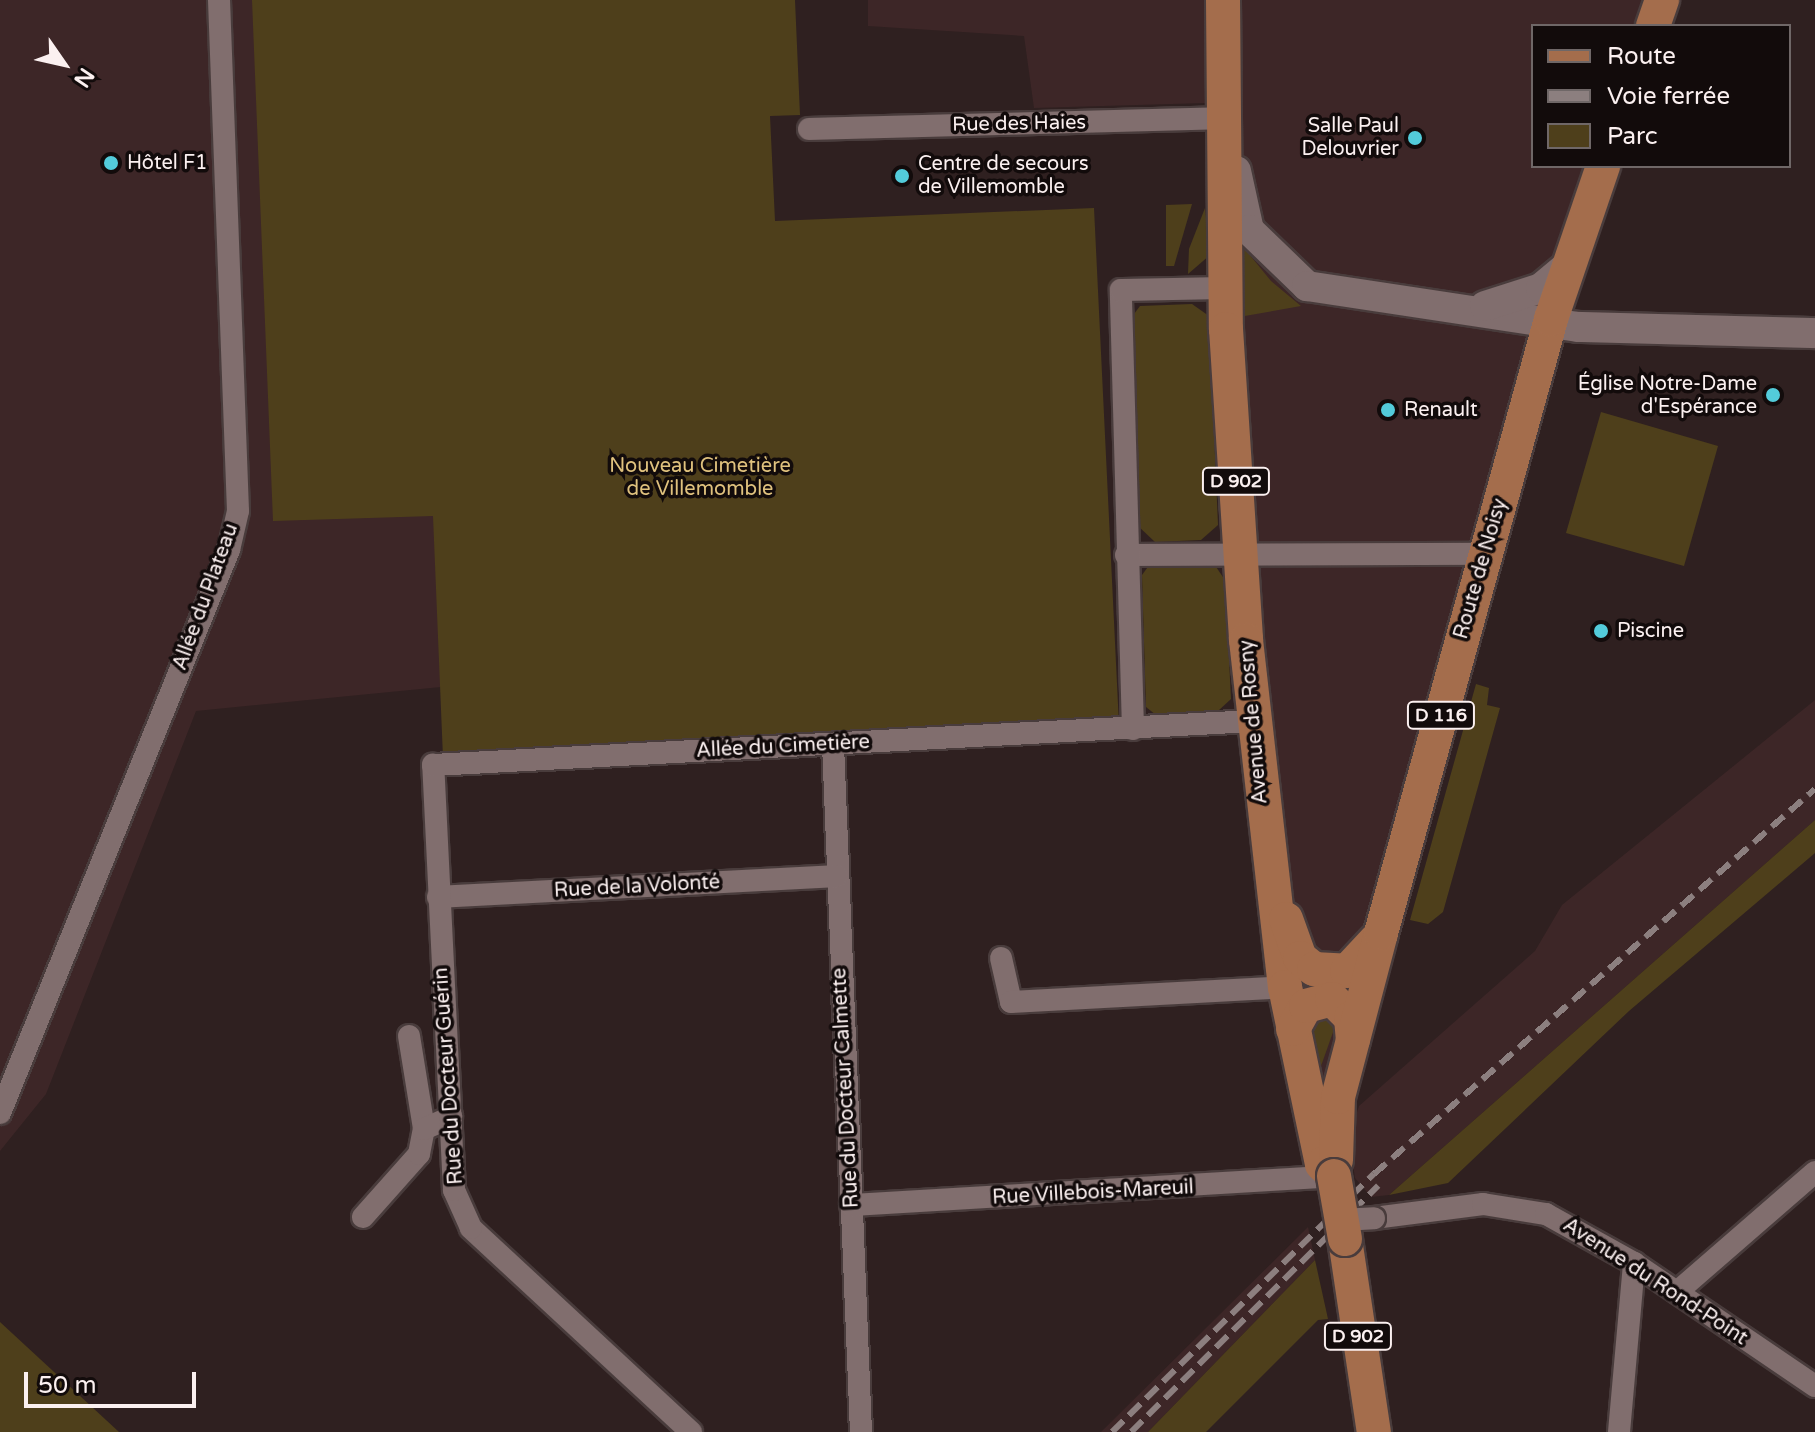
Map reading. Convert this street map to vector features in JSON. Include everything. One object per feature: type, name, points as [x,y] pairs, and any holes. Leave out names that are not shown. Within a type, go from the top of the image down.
[{"type":"main road","name":"Avenue de Rosny","points":[[1223,0],[1228,118],[1225,288],[1239,550],[1266,844],[1285,987],[1322,1164],[1334,1176],[1353,1226],[1374,1432]]},
{"type":"main road","points":[[1632,24],[1639,0]]},
{"type":"main road","points":[[1654,24],[1662,0]]},
{"type":"main road","name":"Route de Noisy","points":[[1587,168],[1588,208]]},
{"type":"main road","name":"Route de Noisy","points":[[1334,1176],[1336,1113],[1381,933],[1551,319],[1602,168]]},
{"type":"main road","name":"Route de Noisy","points":[[1266,844],[1300,958],[1314,969],[1347,971],[1381,933]]},
{"type":"main road","points":[[1293,1029],[1306,1006],[1332,999],[1351,1018],[1353,1040]]},
{"type":"street","name":"Allée du Plateau","points":[[0,1113],[229,550],[238,511],[219,0]]},
{"type":"street","name":"Rue des Haies","points":[[809,129],[1228,118]]},
{"type":"street","points":[[1228,118],[1241,210],[1286,271],[1340,294],[1551,319],[1578,327],[1815,333]]},
{"type":"street","points":[[1467,309],[1512,301],[1567,266]]},
{"type":"street","points":[[1133,729],[1121,290],[1225,288]]},
{"type":"street","points":[[1126,555],[1239,550],[1484,554]]},
{"type":"street","name":"Allée du Cimetière","points":[[433,765],[1254,721]]},
{"type":"street","name":"Rue du Docteur Calmette","points":[[833,744],[861,1432]]},
{"type":"street","name":"Rue du Docteur Guérin","points":[[433,765],[454,1190],[471,1228],[691,1432]]},
{"type":"street","name":"Rue de la Volonté","points":[[438,897],[836,876]]},
{"type":"street","points":[[1001,958],[1011,1002],[1285,987]]},
{"type":"street","points":[[363,1217],[419,1154],[424,1129],[417,1050],[409,1036]]},
{"type":"street","points":[[424,1129],[451,1117]]},
{"type":"street","points":[[1677,1292],[1815,1172]]},
{"type":"street","name":"Rue Villebois-Mareuil","points":[[851,1205],[1334,1176]]},
{"type":"street","name":"Avenue du Rond-Point","points":[[1353,1226],[1483,1204],[1525,1208],[1634,1263],[1815,1386]]},
{"type":"street","points":[[1619,1432],[1634,1263]]},
{"type":"shaded area","points":[[0,0],[331,0],[414,46],[441,687],[196,711],[46,1094],[0,1151]]},
{"type":"shaded area","points":[[868,0],[1657,0],[1650,24],[1531,24],[1531,168],[1601,168],[1334,1176],[1259,684],[1206,103],[1034,108],[1024,36],[868,26]]},
{"type":"shaded area","points":[[1815,700],[1815,820],[1389,1195],[1371,1197],[1355,1178],[1349,1137],[1359,1106],[1535,951],[1562,905]]},
{"type":"shaded area","points":[[1308,1227],[1315,1260],[1148,1432],[1101,1432]]},
{"type":"green space","name":"Nouveau Cimetière de Villemomble","points":[[252,0],[795,0],[800,115],[770,116],[775,221],[1094,208],[1119,725],[443,758],[433,516],[273,521]]},
{"type":"green space","points":[[1192,204],[1174,266],[1166,266],[1166,205]]},
{"type":"green space","points":[[1205,208],[1210,255],[1188,274],[1189,249]]},
{"type":"green space","points":[[1240,243],[1271,281],[1301,306],[1239,317]]},
{"type":"green space","points":[[1192,304],[1209,316],[1218,525],[1201,540],[1155,542],[1137,525],[1131,318],[1140,306]]},
{"type":"green space","points":[[1601,412],[1718,446],[1684,566],[1566,533]]},
{"type":"green space","points":[[1212,561],[1225,580],[1231,699],[1218,711],[1156,715],[1146,707],[1142,575],[1150,564]]},
{"type":"green space","points":[[1476,684],[1489,688],[1487,705],[1500,708],[1443,912],[1428,924],[1410,920]]},
{"type":"green space","points":[[1815,820],[1815,853],[1629,1011],[1448,1183],[1389,1195]]},
{"type":"green space","points":[[1319,1013],[1337,1021],[1316,1080],[1303,1021]]},
{"type":"green space","points":[[1315,1260],[1328,1319],[1318,1320],[1206,1432],[1148,1432]]},
{"type":"green space","points":[[0,1322],[119,1432],[0,1432]]},
{"type":"railway","points":[[1112,1432],[1374,1174],[1815,789]]},
{"type":"railway","points":[[1131,1432],[1378,1186]]},
{"type":"place","name":"Salle Paul Delouvrier","points":[[1415,138]]},
{"type":"place","name":"Hôtel F1","points":[[111,163]]},
{"type":"place","name":"Centre de secours de Villemomble","points":[[902,176]]},
{"type":"place","name":"Église Notre-Dame d'Espérance","points":[[1773,395]]},
{"type":"place","name":"Renault","points":[[1388,410]]},
{"type":"place","name":"Piscine","points":[[1601,631]]}]
